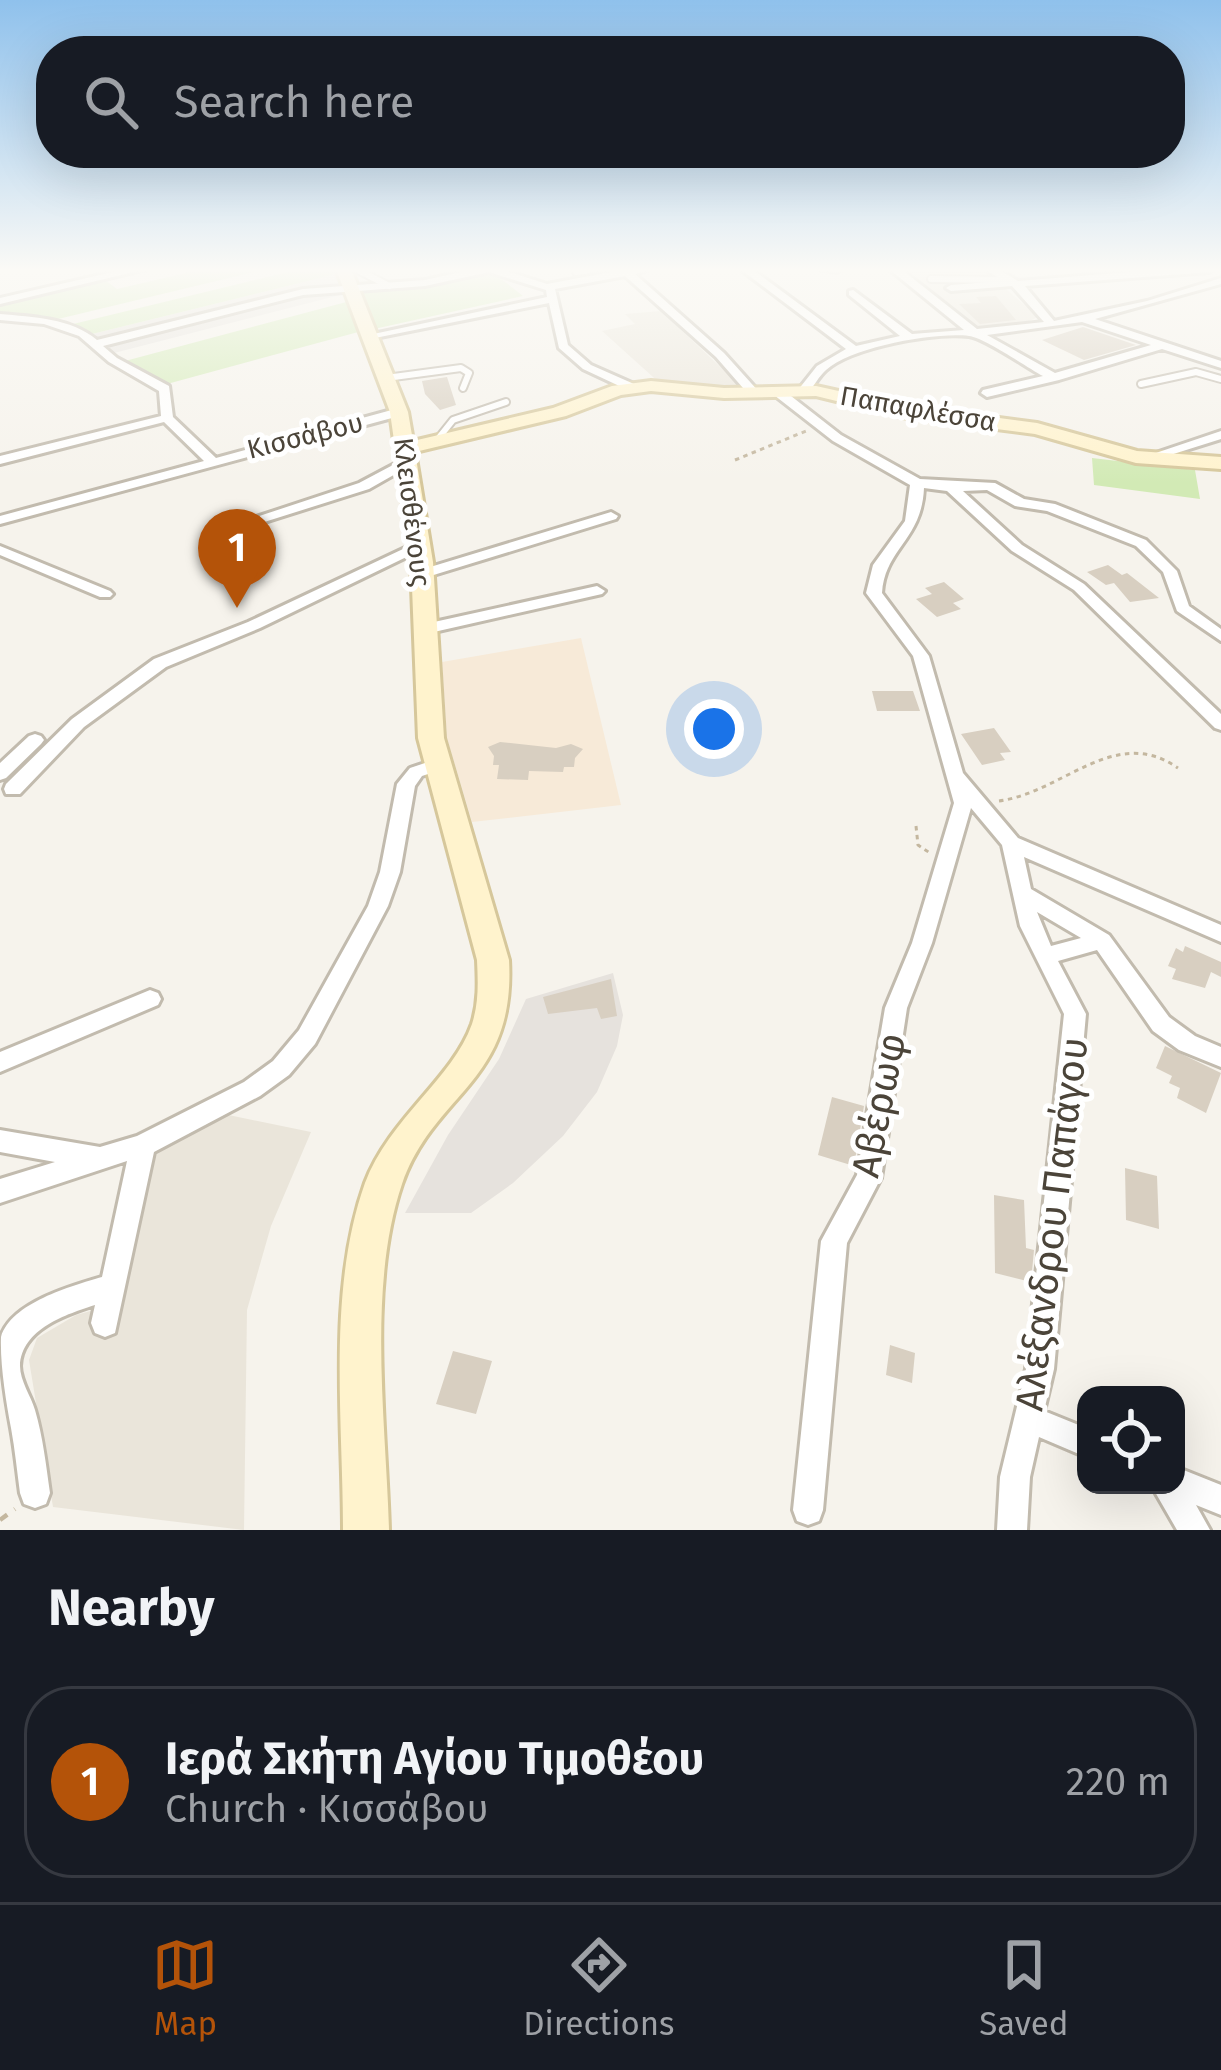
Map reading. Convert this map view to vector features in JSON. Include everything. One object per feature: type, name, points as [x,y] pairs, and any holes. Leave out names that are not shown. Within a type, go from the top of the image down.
[{"type":"main road","name":"Κλεισθένους","points":[[366,1530],[367,1296],[377,1204],[397,1156],[470,1061],[496,1007],[494,960],[431,738],[420,545],[407,454],[399,412],[372,340]]},
{"type":"main road","name":"Παπαφλέσσα","points":[[407,454],[437,440],[565,411],[630,387],[754,393],[804,390],[902,412],[1036,428],[1148,458],[1221,463]]},
{"type":"street","points":[[88,340],[165,388],[167,418],[211,460]]},
{"type":"street","points":[[96,344],[110,340]]},
{"type":"street","points":[[560,340],[587,367],[630,387]]},
{"type":"street","points":[[704,340],[754,393]]},
{"type":"street","points":[[841,340],[855,351]]},
{"type":"street","points":[[804,390],[824,369],[855,351],[900,340]]},
{"type":"street","points":[[989,340],[1055,378]]},
{"type":"street","points":[[999,346],[1018,340]]},
{"type":"street","points":[[1151,340],[1221,364]]},
{"type":"street","points":[[987,393],[1164,345]]},
{"type":"street","points":[[778,392],[820,426],[917,483],[990,486],[1020,503],[1050,507],[1141,543],[1170,571],[1182,608],[1221,636]]},
{"type":"street","name":"Κισσάβου","points":[[0,520],[399,412]]},
{"type":"street","points":[[0,460],[167,418]]},
{"type":"street","points":[[1148,458],[1221,435]]},
{"type":"street","points":[[215,533],[368,485],[407,454]]},
{"type":"street","points":[[917,483],[917,519],[878,569],[874,593],[922,656],[953,775]]},
{"type":"street","points":[[951,487],[1017,548],[1079,587],[1221,724]]},
{"type":"street","points":[[422,574],[611,516]]},
{"type":"street","points":[[4,775],[160,663],[254,626],[420,545]]},
{"type":"street","points":[[0,550],[105,594]]},
{"type":"street","points":[[425,629],[597,591]]},
{"type":"street","points":[[4,775],[35,740]]},
{"type":"street","points":[[0,1191],[142,1145],[262,1083],[299,1048],[378,906],[390,872],[406,784],[416,772],[437,765]]},
{"type":"street","name":"Αλέξανδρου Παπάγου","points":[[953,775],[974,794],[1010,843],[1030,926],[1075,1014],[1040,1369],[1015,1477],[1012,1530]]},
{"type":"street","name":"Αβέρωφ","points":[[808,1510],[834,1241],[869,1178],[896,1008],[948,862],[963,803],[953,775]]},
{"type":"street","points":[[1010,843],[1221,934]]},
{"type":"street","points":[[1024,895],[1102,941],[1161,1024],[1221,1058]]},
{"type":"street","points":[[1048,955],[1102,941]]},
{"type":"street","points":[[0,1062],[150,999]]},
{"type":"street","points":[[0,1141],[107,1160]]},
{"type":"street","points":[[105,1323],[142,1145]]},
{"type":"street","points":[[35,1493],[21,1409],[6,1368],[10,1351],[21,1333],[49,1307],[112,1287]]},
{"type":"street","points":[[1029,1419],[1077,1439]]},
{"type":"street","points":[[1185,1485],[1221,1500]]},
{"type":"street","points":[[1172,1494],[1195,1530]]},
{"type":"lane","points":[[386,378],[460,368],[469,373],[464,388]]},
{"type":"lane","points":[[1142,384],[1199,372],[1221,380]]},
{"type":"lane","points":[[437,440],[440,430],[453,420],[506,402]]},
{"type":"path","points":[[735,460],[820,426]]},
{"type":"path","points":[[974,794],[1014,801],[1074,772],[1141,749],[1166,755],[1178,768]]},
{"type":"path","points":[[916,826],[919,845],[948,862]]},
{"type":"shaded area","points":[[99,340],[163,340],[114,353]]},
{"type":"shaded area","points":[[612,340],[692,340],[746,391],[663,386]]},
{"type":"shaded area","points":[[581,638],[621,805],[472,822],[447,738],[442,662]]},
{"type":"shaded area","points":[[613,973],[623,1015],[617,1046],[597,1092],[563,1136],[513,1183],[471,1213],[405,1213],[448,1135],[499,1059],[526,999]]},
{"type":"shaded area","points":[[219,1113],[311,1132],[271,1226],[247,1310],[244,1530],[53,1507],[29,1360],[37,1338],[76,1315],[116,1304],[156,1149]]},
{"type":"green space","points":[[202,340],[327,340],[167,384],[125,361]]},
{"type":"green space","points":[[1092,458],[1195,470],[1200,499],[1094,485]]},
{"type":"building","points":[[1043,340],[1122,340],[1136,345],[1084,360]]},
{"type":"building","points":[[447,377],[456,405],[440,410],[425,394],[422,381]]},
{"type":"building","points":[[1108,565],[1122,575],[1127,573],[1159,598],[1130,602],[1114,583],[1106,585],[1087,572]]},
{"type":"building","points":[[944,582],[964,599],[953,603],[961,609],[937,617],[916,599],[932,594],[925,588]]},
{"type":"building","points":[[872,691],[913,691],[920,711],[877,711]]},
{"type":"building","points":[[994,728],[1011,752],[1000,753],[1005,760],[982,765],[961,734]]},
{"type":"building","points":[[500,742],[556,748],[571,744],[583,749],[574,767],[564,767],[563,772],[529,771],[528,780],[497,779],[499,765],[493,765],[488,747]]},
{"type":"building","points":[[1185,946],[1221,962],[1221,977],[1211,972],[1205,988],[1172,979],[1176,969],[1168,966],[1176,948],[1183,952]]},
{"type":"building","points":[[611,979],[617,1016],[601,1019],[597,1008],[548,1014],[543,997]]},
{"type":"building","points":[[1165,1046],[1221,1073],[1206,1113],[1177,1098],[1180,1088],[1169,1083],[1172,1076],[1156,1068]]},
{"type":"building","points":[[832,1097],[864,1106],[854,1166],[818,1155]]},
{"type":"building","points":[[1125,1168],[1157,1176],[1159,1229],[1126,1220]]},
{"type":"building","points":[[994,1195],[1024,1200],[1026,1248],[1034,1250],[1031,1282],[995,1273]]},
{"type":"building","points":[[890,1345],[915,1353],[912,1383],[886,1375]]},
{"type":"building","points":[[453,1351],[492,1361],[476,1414],[436,1404]]},
{"type":"place","name":"Ιερά Σκήτη Αγίου Τιμοθέου","points":[[237,608]]}]
